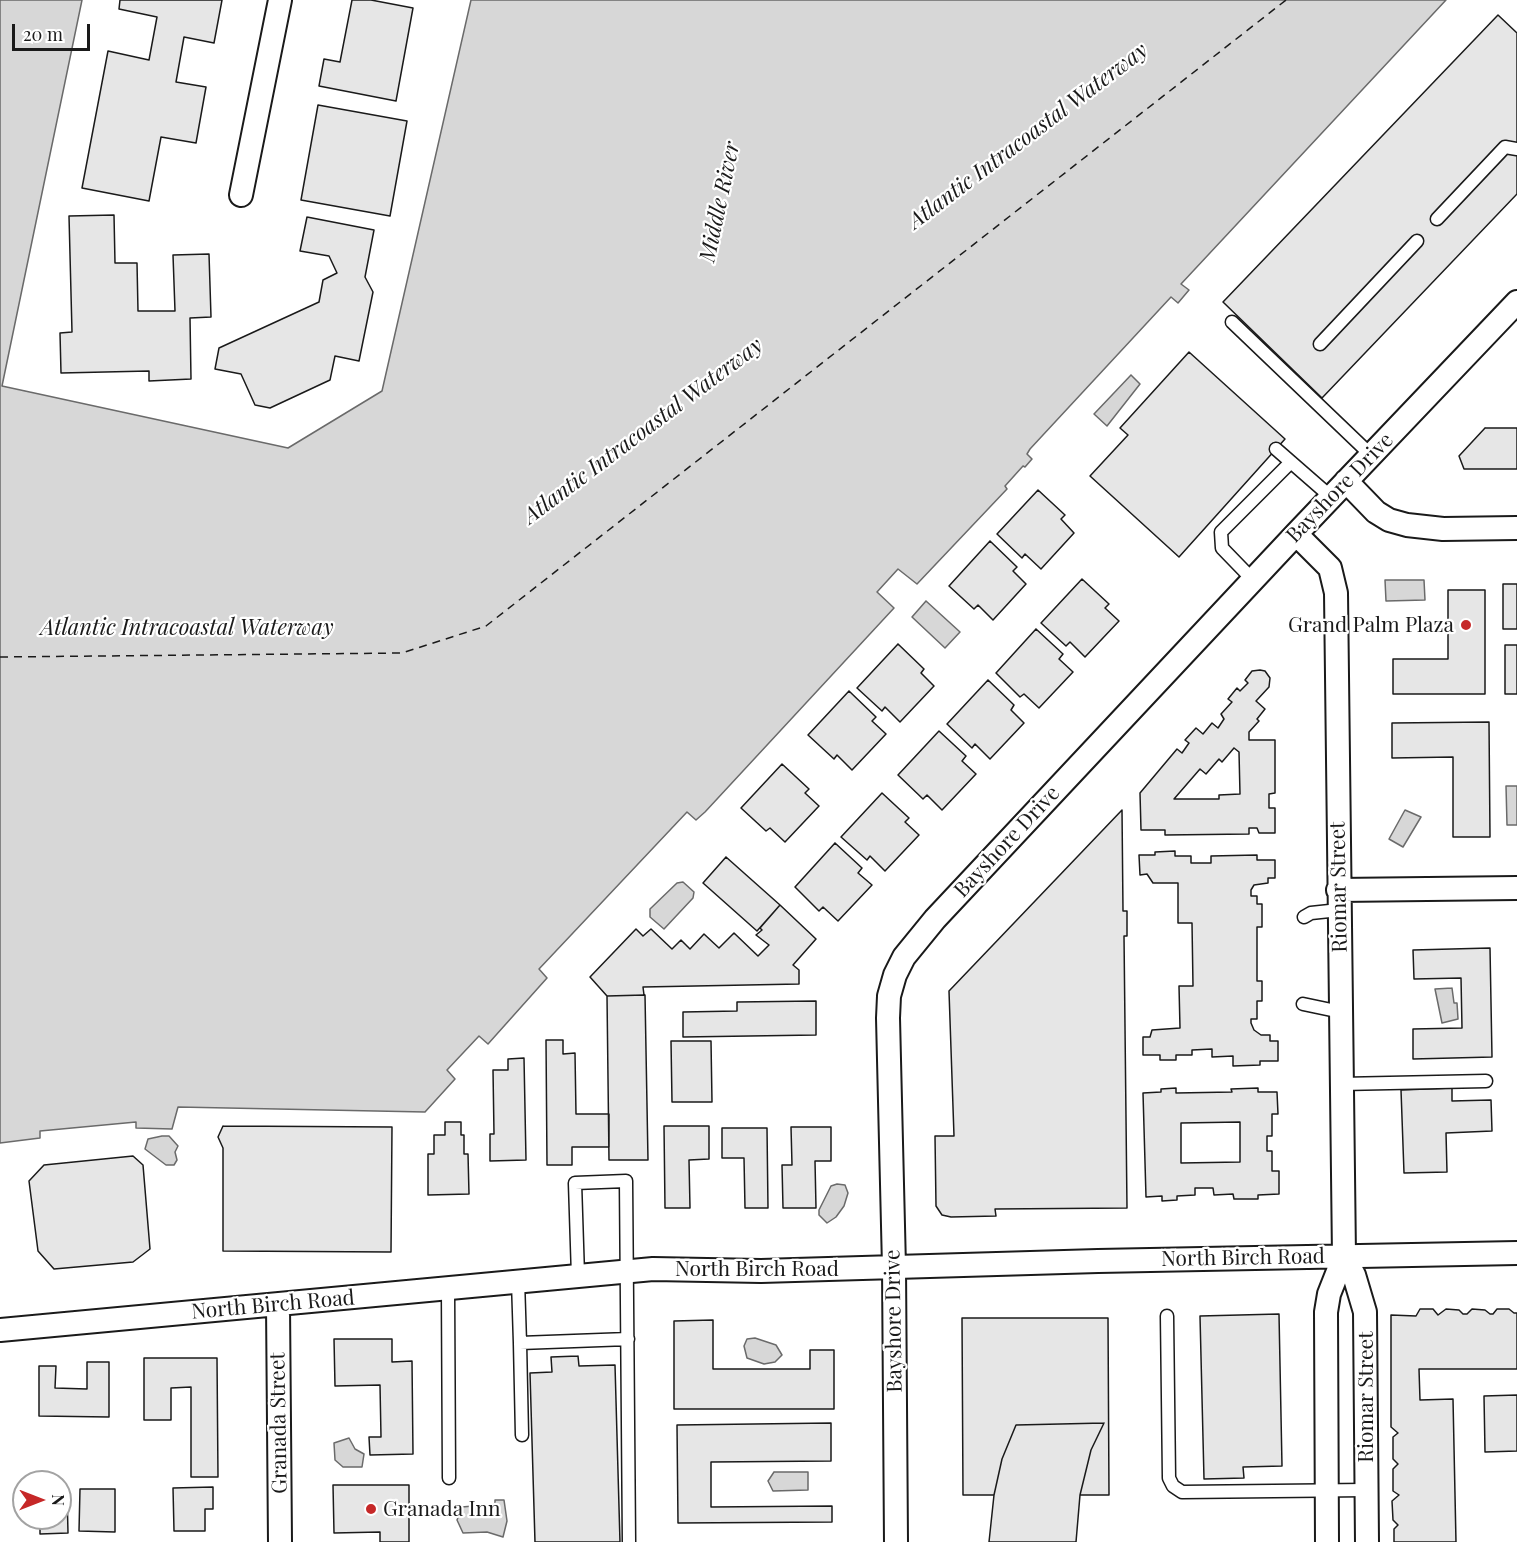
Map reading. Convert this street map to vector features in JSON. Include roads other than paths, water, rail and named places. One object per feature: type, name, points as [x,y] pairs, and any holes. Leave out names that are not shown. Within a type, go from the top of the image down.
[{"type":"street","points":[[241,195],[280,0]]},
{"type":"street","name":"Bayshore Drive","points":[[896,1542],[894,1267],[888,1018],[892,986],[904,957],[935,919],[1338,489],[1517,302]]},
{"type":"street","points":[[1338,489],[1389,520],[1407,525],[1443,529],[1517,528]]},
{"type":"street","name":"Riomar Street","points":[[1296,534],[1330,568],[1335,586],[1344,1256],[1329,1294],[1326,1312],[1327,1542]]},
{"type":"street","points":[[1339,900],[1517,888]]},
{"type":"street","name":"North Birch Road","points":[[0,1330],[447,1290],[628,1271],[761,1271],[1517,1253]]},
{"type":"street","name":"Riomar Street","points":[[1344,1256],[1354,1275],[1365,1312],[1367,1542]]},
{"type":"street","name":"Granada Street","points":[[278,1305],[280,1542]]},
{"type":"lane","points":[[1437,219],[1506,147],[1517,148]]},
{"type":"lane","points":[[1320,344],[1417,241]]},
{"type":"lane","points":[[1232,322],[1372,456]]},
{"type":"lane","points":[[1276,449],[1291,462],[1338,489]]},
{"type":"lane","points":[[1253,580],[1222,548],[1221,532],[1291,462]]},
{"type":"lane","points":[[1304,917],[1339,900]]},
{"type":"lane","points":[[1303,1004],[1341,1012]]},
{"type":"lane","points":[[1341,1084],[1486,1082]]},
{"type":"lane","points":[[578,1276],[575,1183],[626,1181],[629,1542]]},
{"type":"lane","points":[[518,1281],[522,1435]]},
{"type":"lane","points":[[447,1290],[449,1478]]},
{"type":"lane","points":[[1167,1316],[1169,1478],[1173,1486],[1182,1492],[1366,1490]]},
{"type":"lane","points":[[520,1343],[628,1339]]},
{"type":"water","points":[[0,0],[82,0],[2,386],[288,448],[382,391],[471,0],[1446,0],[1181,284],[1189,290],[1178,303],[1171,297],[1030,449],[1027,454],[1032,459],[1005,486],[1007,489],[917,584],[898,569],[877,592],[894,608],[705,812],[696,820],[687,812],[539,969],[547,978],[488,1044],[479,1036],[447,1070],[455,1079],[425,1112],[178,1107],[172,1129],[136,1128],[136,1122],[40,1131],[40,1138],[0,1143]]},
{"type":"water","points":[[1131,375],[1140,384],[1107,426],[1094,414]]},
{"type":"water","points":[[1385,580],[1424,580],[1425,600],[1386,601]]},
{"type":"water","points":[[926,601],[960,632],[945,648],[912,617]]},
{"type":"water","points":[[1506,786],[1517,786],[1517,825],[1507,825]]},
{"type":"water","points":[[1405,810],[1421,817],[1403,847],[1389,839]]},
{"type":"water","points":[[683,882],[694,892],[693,898],[664,929],[650,917],[650,909],[677,883]]},
{"type":"water","points":[[1452,988],[1454,1003],[1457,1003],[1458,1019],[1442,1023],[1435,989]]},
{"type":"water","points":[[169,1136],[178,1146],[175,1152],[177,1160],[174,1165],[166,1165],[145,1149],[148,1139]]},
{"type":"water","points":[[845,1185],[848,1193],[844,1206],[836,1217],[827,1223],[819,1215],[819,1210],[831,1186]]},
{"type":"water","points":[[755,1338],[776,1345],[782,1355],[775,1362],[764,1364],[747,1358],[744,1346],[747,1339]]},
{"type":"water","points":[[349,1438],[355,1449],[364,1454],[362,1467],[343,1467],[335,1460],[334,1443]]},
{"type":"water","points":[[774,1472],[808,1472],[808,1490],[773,1491],[768,1481]]},
{"type":"water","points":[[495,1500],[504,1500],[507,1521],[503,1537],[487,1532],[463,1533],[457,1520],[462,1507],[495,1504]]},
{"type":"place","name":"Grand Palm Plaza","points":[[1466,625]]},
{"type":"place","name":"Granada Inn","points":[[371,1509]]},
{"type":"water label","name":"Atlantic Intracoastal Waterway","points":[[1028,136]]},
{"type":"water label","name":"Middle River","points":[[720,202]]},
{"type":"water label","name":"Atlantic Intracoastal Waterway","points":[[643,431]]},
{"type":"water label","name":"Atlantic Intracoastal Waterway","points":[[187,628]]}]
